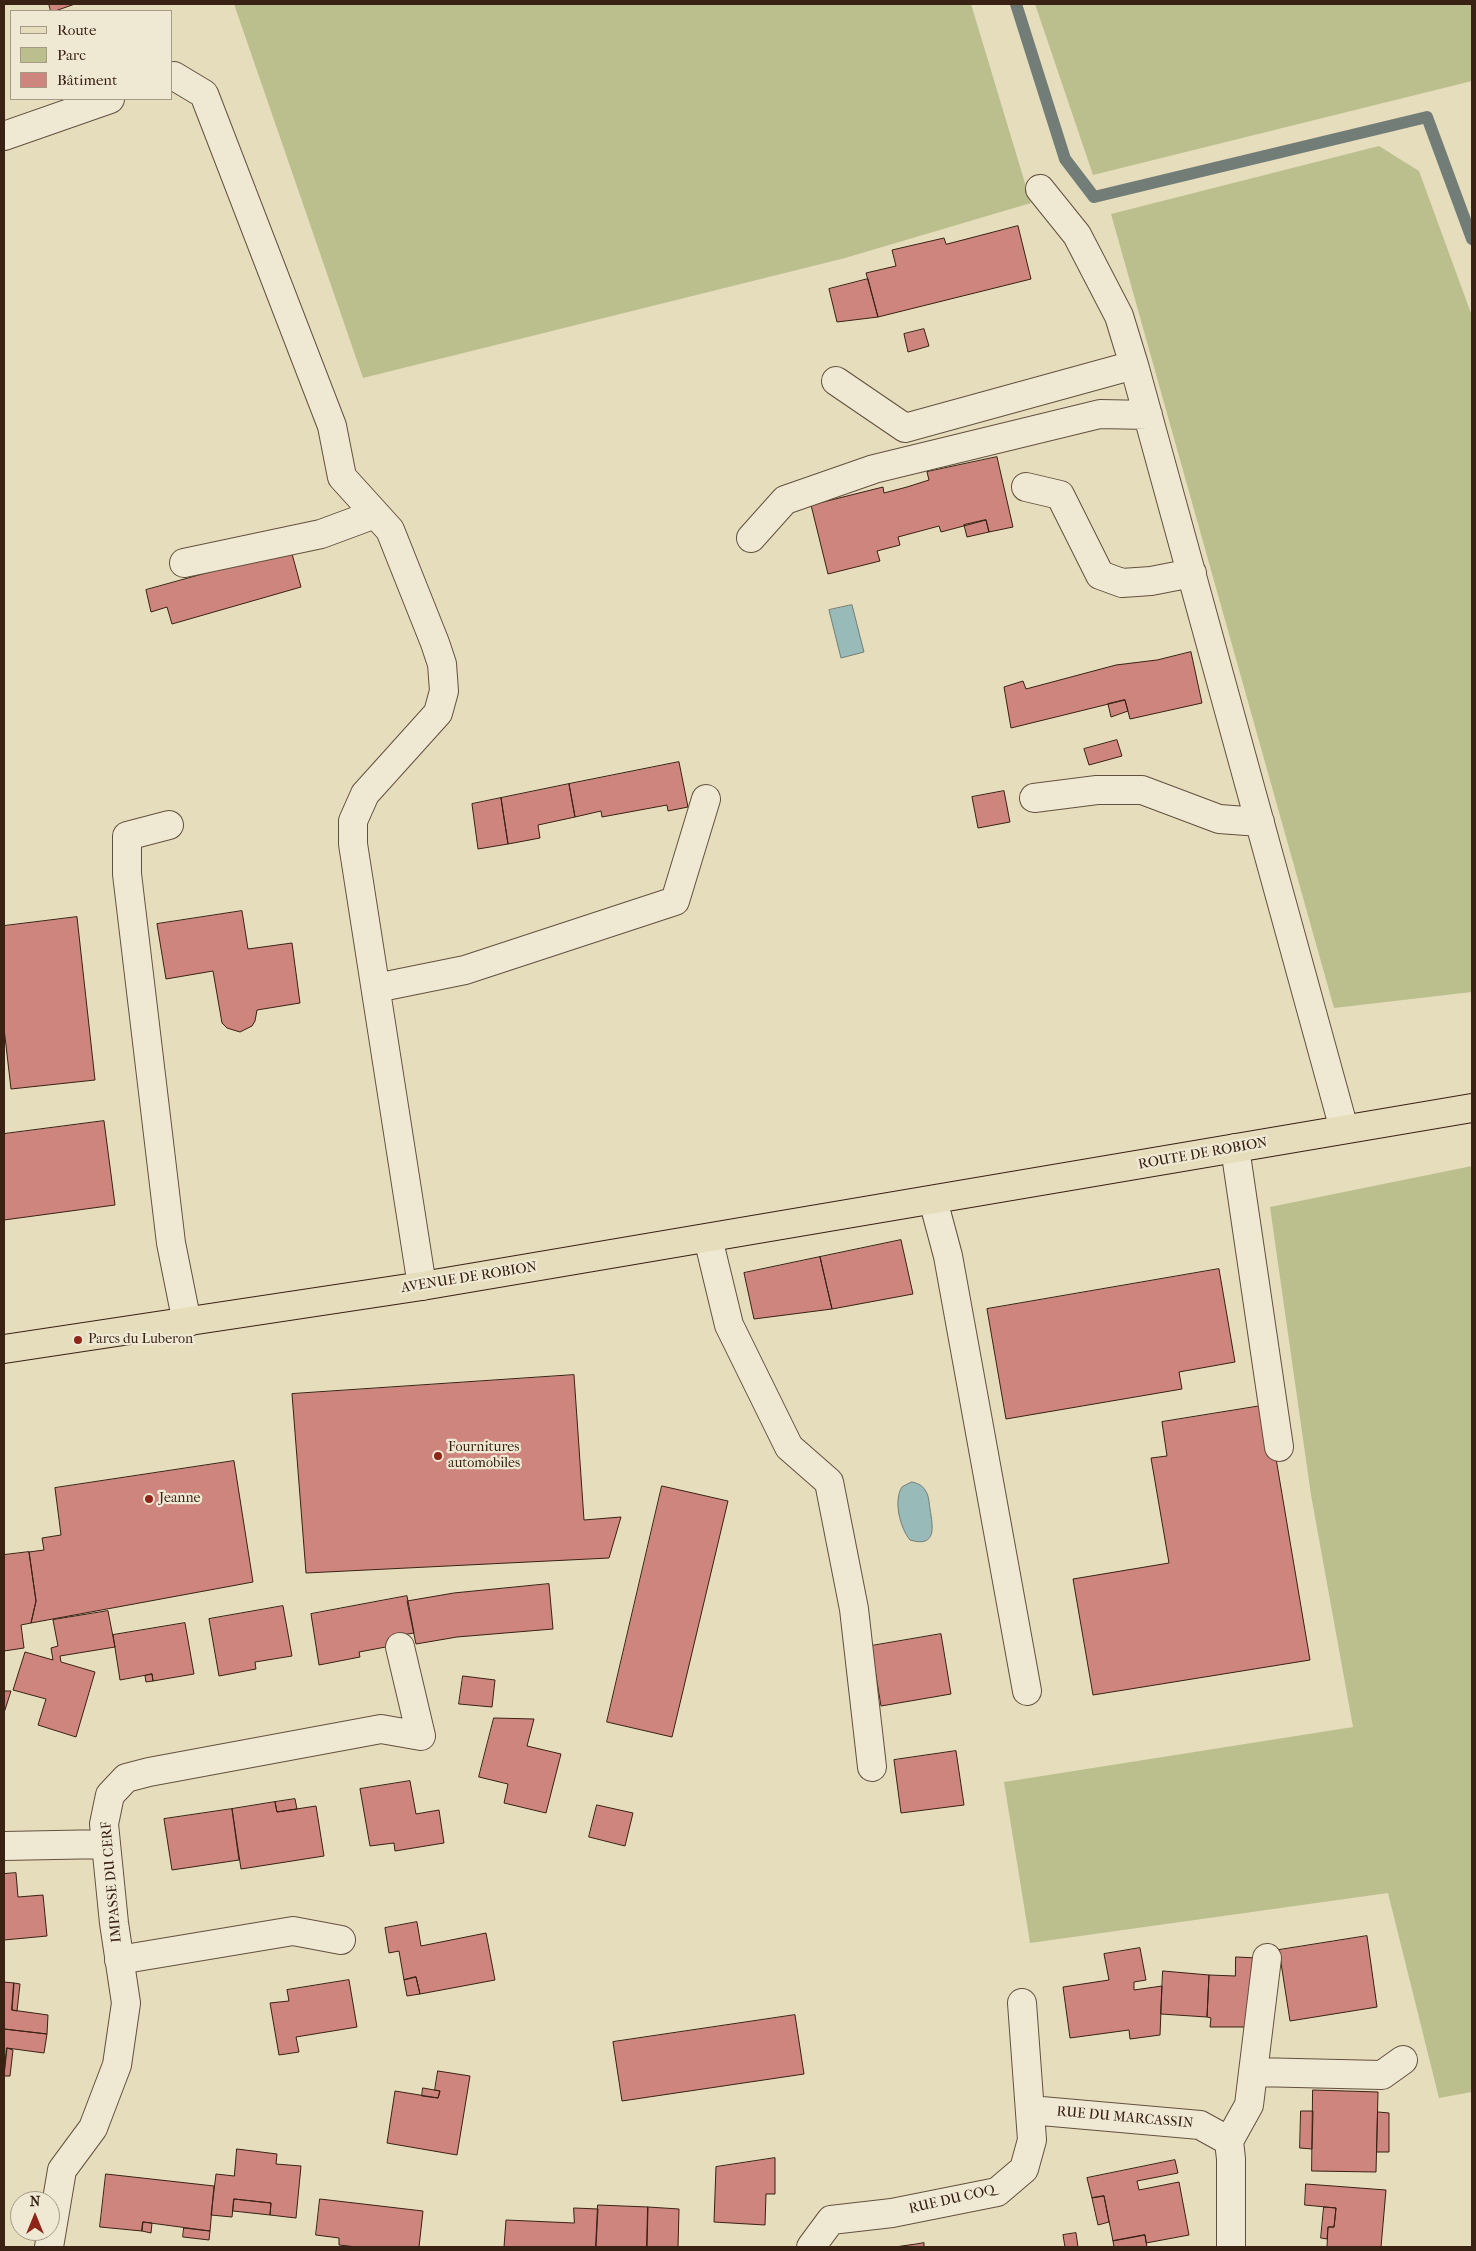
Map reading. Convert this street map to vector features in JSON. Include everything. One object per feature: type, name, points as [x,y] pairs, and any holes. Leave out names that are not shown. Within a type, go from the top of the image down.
[{"type":"main road","name":"ROUTE DE ROBION","points":[[933,1200],[1472,1108]]},
{"type":"main road","name":"AVENUE DE ROBION","points":[[4,1349],[187,1323],[422,1286],[933,1200]]},
{"type":"street","points":[[172,77],[174,76],[204,94],[332,426],[342,477],[390,530],[442,664],[444,691],[438,713],[365,794],[353,821],[353,844],[422,1286]]},
{"type":"street","points":[[4,136],[107,100]]},
{"type":"street","points":[[1040,189],[1077,235],[1119,316],[1192,573],[1344,1129]]},
{"type":"street","points":[[836,381],[905,428],[1134,365]]},
{"type":"street","points":[[751,538],[785,500],[874,469],[1100,414],[1148,415]]},
{"type":"street","points":[[1026,487],[1060,495],[1100,575],[1122,583],[1152,581],[1192,573]]},
{"type":"street","points":[[184,563],[321,534],[375,514]]},
{"type":"street","points":[[1034,798],[1097,790],[1142,790],[1219,820],[1260,822]]},
{"type":"street","points":[[376,988],[465,970],[675,901],[706,799]]},
{"type":"street","points":[[169,825],[127,836],[127,874],[171,1243],[187,1323]]},
{"type":"street","points":[[1234,1148],[1279,1447]]},
{"type":"street","points":[[933,1200],[948,1256],[1027,1691]]},
{"type":"street","points":[[708,1238],[729,1326],[789,1447],[829,1482],[854,1609],[872,1767]]},
{"type":"street","name":"IMPASSE DU CERF","points":[[50,2247],[62,2170],[93,2128],[117,2065],[126,2002],[119,1960],[104,1824],[110,1795],[126,1778],[149,1772],[381,1729],[422,1736],[400,1647]]},
{"type":"street","points":[[4,1846],[106,1844]]},
{"type":"street","points":[[119,1960],[293,1931],[341,1940]]},
{"type":"street","points":[[1231,2247],[1231,2159],[1229,2141],[1249,2105],[1267,1958]]},
{"type":"street","name":"RUE DU COQ","points":[[811,2247],[831,2220],[892,2213],[996,2192],[1024,2169],[1032,2140],[1022,2003]]},
{"type":"street","points":[[1254,2072],[1382,2075],[1403,2060]]},
{"type":"street","name":"RUE DU MARCASSIN","points":[[1030,2110],[1200,2125],[1229,2141]]},
{"type":"green space","points":[[234,4],[971,4],[1031,203],[845,258],[363,378]]},
{"type":"green space","points":[[1035,4],[1472,4],[1472,81],[1093,175]]},
{"type":"green space","points":[[1379,146],[1419,171],[1472,316],[1472,992],[1334,1008],[1111,214]]},
{"type":"green space","points":[[1472,1166],[1472,2092],[1439,2098],[1388,1893],[1030,1943],[1004,1782],[1353,1727],[1311,1495],[1270,1207]]},
{"type":"water","points":[[852,605],[864,652],[841,658],[829,610]]},
{"type":"water","points":[[912,1482],[922,1487],[929,1499],[932,1529],[929,1538],[925,1541],[910,1540],[903,1528],[899,1514],[899,1493],[902,1487]]},
{"type":"building","points":[[49,4],[75,4],[58,10],[51,10]]},
{"type":"building","points":[[1018,226],[1031,279],[878,317],[866,273],[896,266],[892,250],[944,238],[946,244]]},
{"type":"building","points":[[868,279],[878,317],[837,322],[829,289]]},
{"type":"building","points":[[924,329],[929,346],[908,352],[904,334]]},
{"type":"building","points":[[997,457],[1013,527],[989,532],[986,520],[941,532],[939,526],[898,537],[900,545],[877,551],[880,561],[828,574],[811,505],[883,487],[884,493],[929,480],[927,472]]},
{"type":"building","points":[[986,520],[989,532],[967,537],[964,525]]},
{"type":"building","points":[[291,550],[301,587],[172,624],[167,607],[151,612],[146,590]]},
{"type":"building","points":[[1191,652],[1202,703],[1130,719],[1125,700],[1011,728],[1004,687],[1023,681],[1026,689],[1116,665],[1157,660]]},
{"type":"building","points":[[1125,700],[1128,711],[1111,717],[1108,704]]},
{"type":"building","points":[[1117,740],[1122,756],[1089,765],[1084,749]]},
{"type":"building","points":[[679,762],[688,807],[668,811],[667,805],[602,817],[601,811],[575,817],[569,784]]},
{"type":"building","points":[[569,784],[575,817],[538,825],[540,838],[508,844],[501,798]]},
{"type":"building","points":[[1004,791],[1010,822],[978,828],[972,797]]},
{"type":"building","points":[[501,798],[508,844],[478,849],[472,804]]},
{"type":"building","points":[[242,911],[248,949],[292,943],[300,1003],[257,1010],[252,1026],[240,1032],[227,1028],[222,1023],[213,971],[166,979],[157,924]]},
{"type":"building","points":[[77,917],[95,1080],[11,1089],[4,1028],[4,926]]},
{"type":"building","points":[[104,1121],[115,1205],[4,1220],[4,1134]]},
{"type":"building","points":[[901,1240],[913,1294],[832,1309],[820,1257]]},
{"type":"building","points":[[820,1257],[832,1309],[754,1319],[744,1273]]},
{"type":"building","points":[[1219,1269],[1235,1362],[1179,1372],[1182,1389],[1006,1419],[987,1309]]},
{"type":"building","name":"Fournitures automobiles","points":[[574,1375],[584,1520],[621,1517],[609,1558],[306,1573],[292,1394]]},
{"type":"building","points":[[1267,1405],[1310,1660],[1093,1695],[1073,1579],[1169,1563],[1151,1458],[1167,1456],[1162,1422]]},
{"type":"building","points":[[234,1461],[253,1582],[31,1623],[36,1601],[29,1552],[44,1550],[42,1538],[61,1535],[55,1488]]},
{"type":"building","points":[[662,1486],[728,1501],[672,1737],[607,1722]]},
{"type":"building","points":[[29,1552],[36,1601],[31,1623],[21,1625],[24,1648],[4,1651],[4,1555]]},
{"type":"building","points":[[549,1584],[553,1629],[457,1637],[416,1644],[407,1601],[454,1593]]},
{"type":"building","points":[[407,1596],[414,1633],[390,1637],[391,1646],[359,1652],[360,1657],[319,1665],[311,1614]]},
{"type":"building","points":[[283,1606],[292,1656],[255,1662],[256,1669],[219,1676],[209,1619]]},
{"type":"building","points":[[108,1611],[115,1647],[60,1656],[61,1662],[95,1672],[76,1737],[38,1725],[46,1699],[13,1690],[25,1652],[53,1660],[51,1648],[58,1646],[53,1620]]},
{"type":"building","points":[[185,1623],[194,1674],[153,1681],[152,1674],[120,1680],[113,1635]]},
{"type":"building","points":[[941,1634],[951,1694],[881,1706],[871,1646]]},
{"type":"building","points":[[152,1674],[153,1681],[146,1682],[145,1676]]},
{"type":"building","points":[[463,1676],[495,1680],[492,1707],[459,1704]]},
{"type":"building","points":[[4,1691],[11,1691],[4,1713]]},
{"type":"building","points":[[494,1718],[534,1719],[527,1746],[561,1754],[546,1813],[504,1803],[508,1784],[479,1777]]},
{"type":"building","points":[[956,1751],[964,1805],[901,1813],[894,1760]]},
{"type":"building","points":[[410,1781],[416,1814],[439,1810],[444,1843],[395,1851],[394,1843],[370,1846],[360,1789]]},
{"type":"building","points":[[295,1799],[297,1809],[277,1812],[275,1802]]},
{"type":"building","points":[[275,1802],[277,1812],[316,1806],[324,1856],[241,1869],[232,1809]]},
{"type":"building","points":[[597,1805],[633,1813],[625,1846],[589,1837]]},
{"type":"building","points":[[232,1809],[239,1860],[172,1870],[164,1819]]},
{"type":"building","points":[[16,1873],[18,1897],[43,1895],[47,1936],[4,1940],[4,1874]]},
{"type":"building","points":[[417,1922],[421,1946],[486,1933],[495,1980],[420,1994],[416,1977],[404,1980],[399,1951],[389,1953],[385,1928]]},
{"type":"building","points":[[1367,1936],[1377,2007],[1290,2021],[1279,1950]]},
{"type":"building","points":[[1140,1948],[1146,1980],[1134,1982],[1134,1990],[1162,1986],[1160,2035],[1130,2039],[1129,2030],[1070,2038],[1063,1987],[1109,1980],[1104,1954]]},
{"type":"building","points":[[1236,1957],[1258,1958],[1254,2027],[1210,2027],[1211,2018],[1207,2017],[1209,1975],[1235,1976]]},
{"type":"building","points":[[1163,1971],[1209,1975],[1207,2017],[1161,2014]]},
{"type":"building","points":[[416,1977],[420,1994],[407,1996],[404,1980]]},
{"type":"building","points":[[349,1980],[357,2027],[296,2037],[299,2052],[279,2055],[270,2003],[289,2001],[287,1990]]},
{"type":"building","points":[[4,1982],[14,1983],[12,2010],[48,2015],[47,2034],[4,2029]]},
{"type":"building","points":[[14,1983],[20,1984],[17,2011],[12,2010]]},
{"type":"building","points":[[795,2015],[804,2074],[622,2101],[613,2042]]},
{"type":"building","points":[[4,2029],[47,2034],[44,2053],[7,2048],[4,2076]]},
{"type":"building","points":[[7,2048],[13,2050],[10,2076],[4,2076]]},
{"type":"building","points":[[438,2071],[470,2076],[457,2155],[387,2143],[395,2091],[438,2098],[440,2091],[435,2090]]},
{"type":"building","points":[[423,2088],[440,2091],[438,2098],[422,2096]]},
{"type":"building","points":[[1313,2090],[1378,2092],[1376,2172],[1312,2171]]},
{"type":"building","points":[[1301,2111],[1313,2111],[1312,2149],[1300,2148]]},
{"type":"building","points":[[1378,2112],[1389,2113],[1389,2152],[1377,2152]]},
{"type":"building","points":[[237,2149],[277,2154],[276,2164],[301,2166],[296,2218],[270,2215],[271,2203],[234,2199],[232,2217],[211,2215],[216,2174],[234,2176]]},
{"type":"building","points":[[775,2158],[775,2194],[766,2194],[765,2225],[714,2222],[716,2167]]},
{"type":"building","points":[[1175,2160],[1178,2173],[1137,2181],[1139,2190],[1179,2182],[1189,2235],[1146,2243],[1145,2235],[1113,2241],[1104,2196],[1092,2198],[1087,2178]]},
{"type":"building","points":[[106,2174],[214,2186],[210,2231],[143,2222],[142,2231],[100,2227]]},
{"type":"building","points":[[1306,2184],[1386,2190],[1381,2247],[1327,2247],[1328,2227],[1334,2227],[1336,2208],[1305,2205]]},
{"type":"building","points":[[1104,2196],[1109,2222],[1098,2225],[1092,2198]]},
{"type":"building","points":[[234,2199],[271,2203],[270,2215],[233,2211]]},
{"type":"building","points":[[320,2199],[423,2211],[419,2247],[357,2247],[339,2245],[339,2238],[316,2235]]},
{"type":"building","points":[[598,2205],[648,2207],[647,2247],[596,2247]]},
{"type":"building","points":[[648,2207],[679,2209],[678,2247],[647,2247]]},
{"type":"building","points":[[1324,2207],[1336,2208],[1334,2227],[1328,2227],[1327,2239],[1321,2238]]},
{"type":"building","points":[[574,2208],[598,2209],[596,2247],[504,2247],[506,2220],[574,2223]]},
{"type":"building","points":[[143,2222],[152,2223],[151,2233],[142,2231]]},
{"type":"building","points":[[184,2228],[210,2231],[209,2240],[183,2237]]},
{"type":"building","points":[[1076,2233],[1078,2247],[1065,2247],[1063,2235]]},
{"type":"building","points":[[1145,2235],[1147,2247],[1114,2247],[1113,2241]]},
{"type":"building","points":[[924,2243],[924,2247],[895,2247],[916,2244]]},
{"type":"waterway","points":[[1016,4],[1065,159],[1094,197],[1427,117],[1472,239]]},
{"type":"place","name":"Parcs du Luberon","points":[[78,1340]]},
{"type":"place","name":"Fournitures automobiles","points":[[438,1456]]},
{"type":"place","name":"Jeanne","points":[[149,1499]]}]
